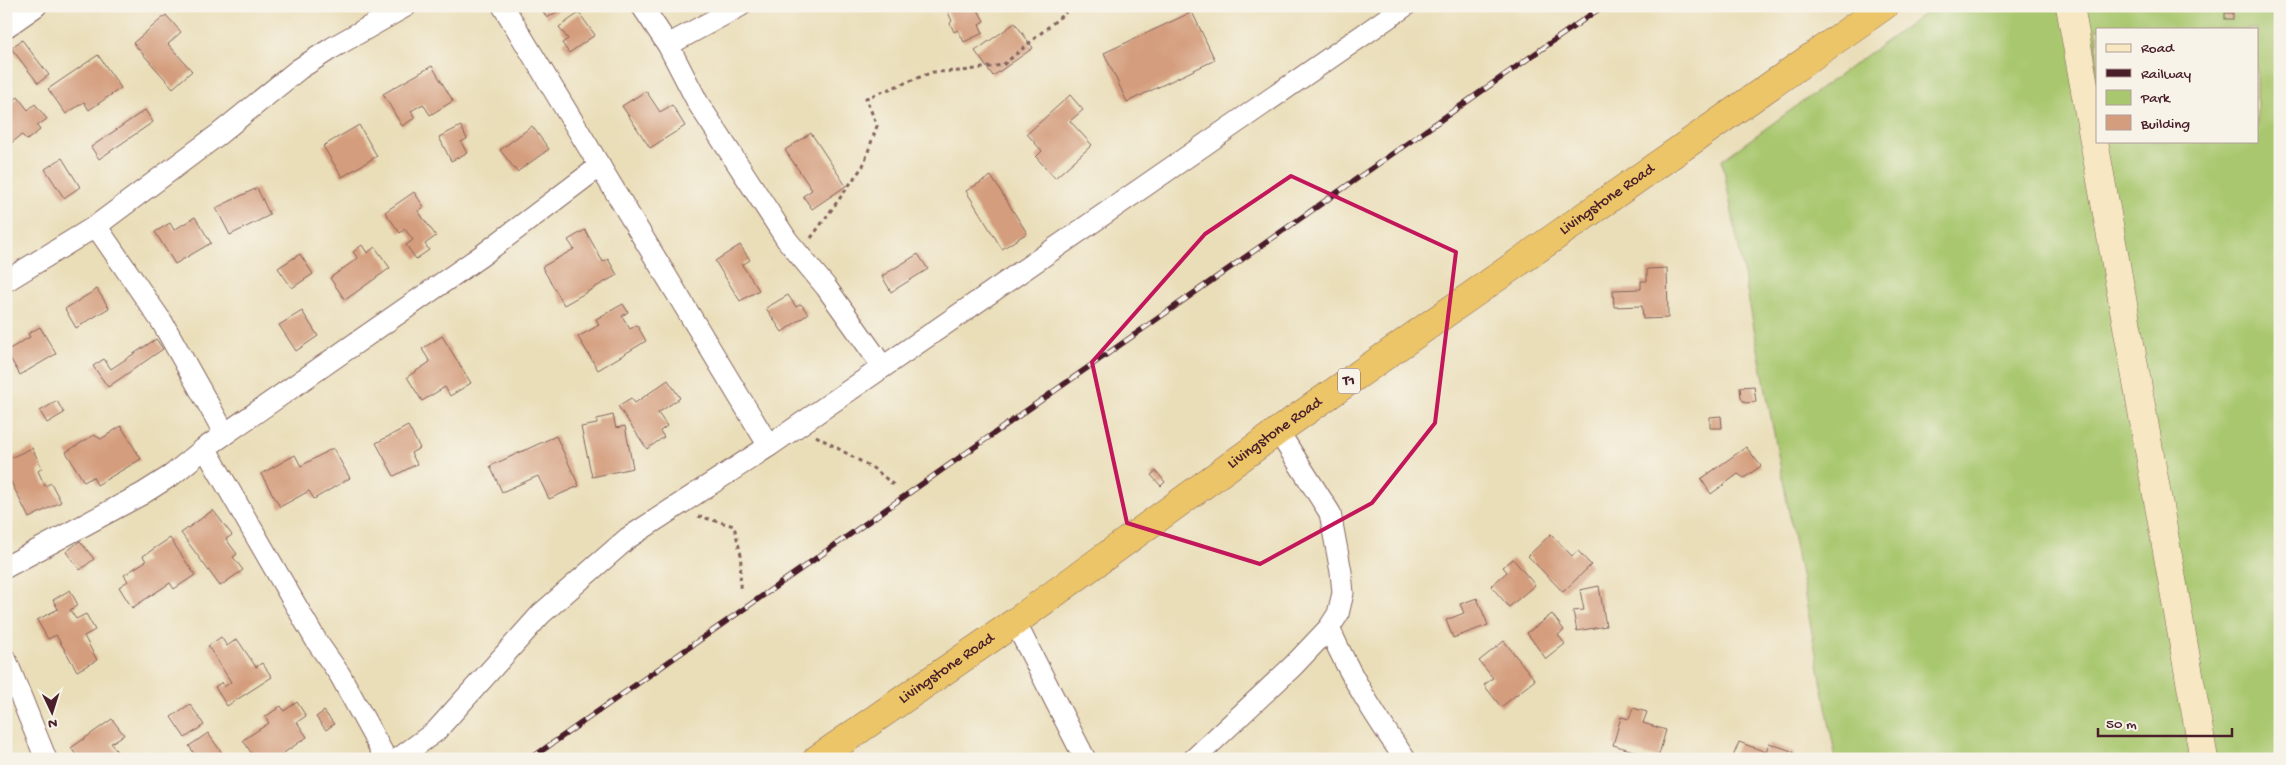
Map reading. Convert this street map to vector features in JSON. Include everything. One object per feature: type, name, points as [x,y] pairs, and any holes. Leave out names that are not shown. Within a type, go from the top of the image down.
[{"type":"highway","name":"Livingstone Road","points":[[817,759],[1014,622],[1278,431],[1884,6]]},
{"type":"main road","points":[[2070,6],[2204,759]]},
{"type":"street","points":[[6,27],[36,6]]},
{"type":"street","points":[[6,281],[96,226],[213,140],[299,69],[406,6]]},
{"type":"street","points":[[503,6],[769,446]]},
{"type":"street","points":[[642,6],[668,45],[698,103],[787,240],[826,287],[883,367]]},
{"type":"street","points":[[668,45],[740,6]]},
{"type":"street","points":[[398,759],[436,731],[542,614],[628,538],[769,446],[1405,6]]},
{"type":"street","points":[[6,568],[142,494],[172,475],[205,448],[481,256],[600,166]]},
{"type":"street","points":[[96,226],[162,322],[225,434]]},
{"type":"street","points":[[1194,759],[1293,666],[1329,628],[1338,614],[1343,593],[1337,542],[1330,513],[1278,431]]},
{"type":"street","points":[[205,448],[317,642],[340,675],[386,759]]},
{"type":"street","points":[[1014,622],[1085,759]]},
{"type":"street","points":[[1329,628],[1346,667],[1370,708],[1405,759]]},
{"type":"street","points":[[6,660],[46,759]]},
{"type":"path","points":[[799,254],[863,166],[877,126],[866,98],[933,72],[962,72],[1003,65],[1066,12]]},
{"type":"path","points":[[798,426],[876,470],[896,487]]},
{"type":"path","points":[[690,514],[734,526],[741,555],[740,592]]},
{"type":"highlighted area","points":[[1291,176],[1456,252],[1435,423],[1372,503],[1260,564],[1127,523],[1092,362],[1205,234]]},
{"type":"green space","points":[[1935,6],[2280,6],[2280,759],[1836,759],[1722,160]]},
{"type":"building","points":[[548,6],[566,6],[547,18],[542,10]]},
{"type":"building","points":[[956,6],[972,6],[973,10],[977,8],[984,21],[979,24],[983,33],[964,42],[958,30],[954,32],[947,10]]},
{"type":"building","points":[[1192,12],[1215,60],[1127,102],[1104,53]]},
{"type":"building","points":[[579,13],[595,35],[569,53],[562,43],[568,39],[559,27]]},
{"type":"building","points":[[2225,13],[2233,13],[2233,19],[2225,19]]},
{"type":"building","points":[[166,15],[181,32],[168,44],[192,71],[173,88],[133,43]]},
{"type":"building","points":[[1015,23],[1033,48],[993,76],[975,51]]},
{"type":"building","points":[[22,40],[49,75],[38,83],[11,48]]},
{"type":"building","points":[[98,55],[121,88],[89,110],[84,102],[66,114],[48,89]]},
{"type":"building","points":[[432,66],[453,101],[430,115],[423,104],[411,111],[415,118],[402,126],[383,94]]},
{"type":"building","points":[[646,91],[660,112],[672,105],[685,126],[650,148],[622,106]]},
{"type":"building","points":[[1070,95],[1083,110],[1070,121],[1092,145],[1055,178],[1036,157],[1042,151],[1027,134]]},
{"type":"building","points":[[18,97],[28,110],[35,104],[47,119],[37,126],[40,130],[27,140],[22,135],[7,146],[6,106]]},
{"type":"building","points":[[145,110],[153,122],[99,159],[91,147]]},
{"type":"building","points":[[359,125],[377,156],[342,177],[323,146]]},
{"type":"building","points":[[461,126],[467,139],[461,142],[467,153],[451,161],[439,137]]},
{"type":"building","points":[[532,126],[549,149],[517,172],[500,150]]},
{"type":"building","points":[[811,133],[846,186],[812,209],[803,196],[812,190],[785,150]]},
{"type":"building","points":[[62,158],[80,187],[64,198],[45,169]]},
{"type":"building","points":[[991,176],[1027,233],[1002,249],[966,191]]},
{"type":"building","points":[[257,188],[270,215],[230,235],[216,208]]},
{"type":"building","points":[[414,192],[424,207],[418,211],[436,236],[425,244],[429,250],[416,259],[406,245],[413,240],[405,229],[400,233],[385,212]]},
{"type":"building","points":[[195,217],[211,243],[175,264],[155,232],[170,223],[174,230]]},
{"type":"building","points":[[585,230],[603,262],[608,259],[617,275],[564,305],[542,267],[574,249],[568,240]]},
{"type":"building","points":[[362,245],[367,253],[375,247],[390,268],[345,300],[330,278],[358,258],[353,252]]},
{"type":"building","points":[[740,245],[750,260],[742,265],[759,290],[740,301],[715,261]]},
{"type":"building","points":[[300,254],[313,274],[292,288],[278,268]]},
{"type":"building","points":[[918,254],[928,269],[891,292],[882,276]]},
{"type":"building","points":[[1667,268],[1668,318],[1643,319],[1642,306],[1614,307],[1613,290],[1641,289],[1641,281],[1647,281],[1647,269]]},
{"type":"building","points":[[97,289],[109,308],[76,328],[65,309]]},
{"type":"building","points":[[788,295],[796,307],[801,304],[808,314],[782,332],[766,308]]},
{"type":"building","points":[[623,304],[628,312],[622,316],[630,329],[637,325],[646,341],[598,370],[578,337],[599,325],[596,319]]},
{"type":"building","points":[[302,311],[318,336],[296,351],[279,325]]},
{"type":"building","points":[[40,327],[56,354],[20,375],[6,351],[30,337],[28,334]]},
{"type":"building","points":[[442,336],[471,383],[450,396],[445,387],[422,401],[407,377],[430,362],[422,349]]},
{"type":"building","points":[[156,339],[163,349],[108,387],[93,366],[104,359],[111,369]]},
{"type":"building","points":[[668,380],[680,398],[658,413],[667,426],[660,431],[664,437],[647,449],[618,406],[631,398],[635,403]]},
{"type":"building","points":[[1754,386],[1756,402],[1745,403],[1741,398],[1740,387]]},
{"type":"building","points":[[57,401],[64,413],[47,423],[40,411]]},
{"type":"building","points":[[613,415],[616,428],[625,426],[633,468],[592,477],[581,427],[597,424],[597,419]]},
{"type":"building","points":[[1721,416],[1722,428],[1710,428],[1710,417]]},
{"type":"building","points":[[121,426],[141,459],[97,485],[93,477],[84,482],[66,452],[94,435],[101,439]]},
{"type":"building","points":[[408,426],[420,448],[411,453],[417,464],[394,476],[376,443]]},
{"type":"building","points":[[556,436],[579,486],[549,499],[538,476],[502,492],[490,466]]},
{"type":"building","points":[[1746,447],[1761,466],[1744,478],[1738,474],[1711,494],[1701,479]]},
{"type":"building","points":[[32,448],[42,468],[38,471],[45,486],[51,483],[61,502],[29,518],[6,472],[6,460]]},
{"type":"building","points":[[333,448],[350,478],[314,499],[309,491],[280,507],[261,474],[295,455],[301,466]]},
{"type":"building","points":[[1156,471],[1165,482],[1161,486],[1151,475]]},
{"type":"building","points":[[213,510],[232,535],[226,539],[237,554],[233,557],[243,570],[220,586],[181,533]]},
{"type":"building","points":[[1551,534],[1572,556],[1578,551],[1591,565],[1563,592],[1528,556]]},
{"type":"building","points":[[170,538],[195,575],[174,589],[170,583],[132,608],[119,587],[128,581],[124,575],[146,561],[143,556]]},
{"type":"building","points":[[80,541],[94,559],[80,570],[66,552]]},
{"type":"building","points":[[1513,559],[1535,585],[1509,607],[1491,586],[1507,572],[1503,567]]},
{"type":"building","points":[[1599,586],[1606,626],[1577,631],[1573,611],[1584,610],[1580,590]]},
{"type":"building","points":[[70,590],[78,605],[70,610],[76,619],[86,614],[95,630],[84,636],[97,660],[77,671],[56,635],[48,639],[37,620],[58,609],[53,600]]},
{"type":"building","points":[[1477,598],[1488,625],[1453,638],[1446,620],[1464,613],[1460,604]]},
{"type":"building","points":[[1552,614],[1564,630],[1558,635],[1565,644],[1546,659],[1527,633]]},
{"type":"building","points":[[221,637],[227,646],[237,639],[256,667],[262,663],[272,677],[227,706],[215,687],[222,682],[224,687],[231,682],[208,646]]},
{"type":"building","points":[[1504,641],[1535,680],[1501,707],[1484,685],[1493,678],[1479,661]]},
{"type":"building","points":[[297,702],[306,716],[297,722],[307,737],[275,759],[255,759],[243,740],[269,723],[265,717],[281,706],[284,711]]},
{"type":"building","points":[[190,704],[204,725],[185,738],[171,717]]},
{"type":"building","points":[[1633,708],[1647,712],[1643,723],[1666,730],[1658,758],[1613,745],[1621,717],[1629,719]]},
{"type":"building","points":[[324,711],[334,724],[326,730],[316,717]]},
{"type":"building","points":[[112,719],[124,735],[111,743],[122,759],[79,759],[71,748]]},
{"type":"building","points":[[208,733],[226,759],[198,759],[189,746]]},
{"type":"building","points":[[1739,742],[1766,752],[1769,743],[1794,752],[1791,759],[1732,759]]},
{"type":"building","points":[[965,753],[967,759],[944,759],[944,758]]},
{"type":"railway","points":[[530,759],[1603,6]]}]
